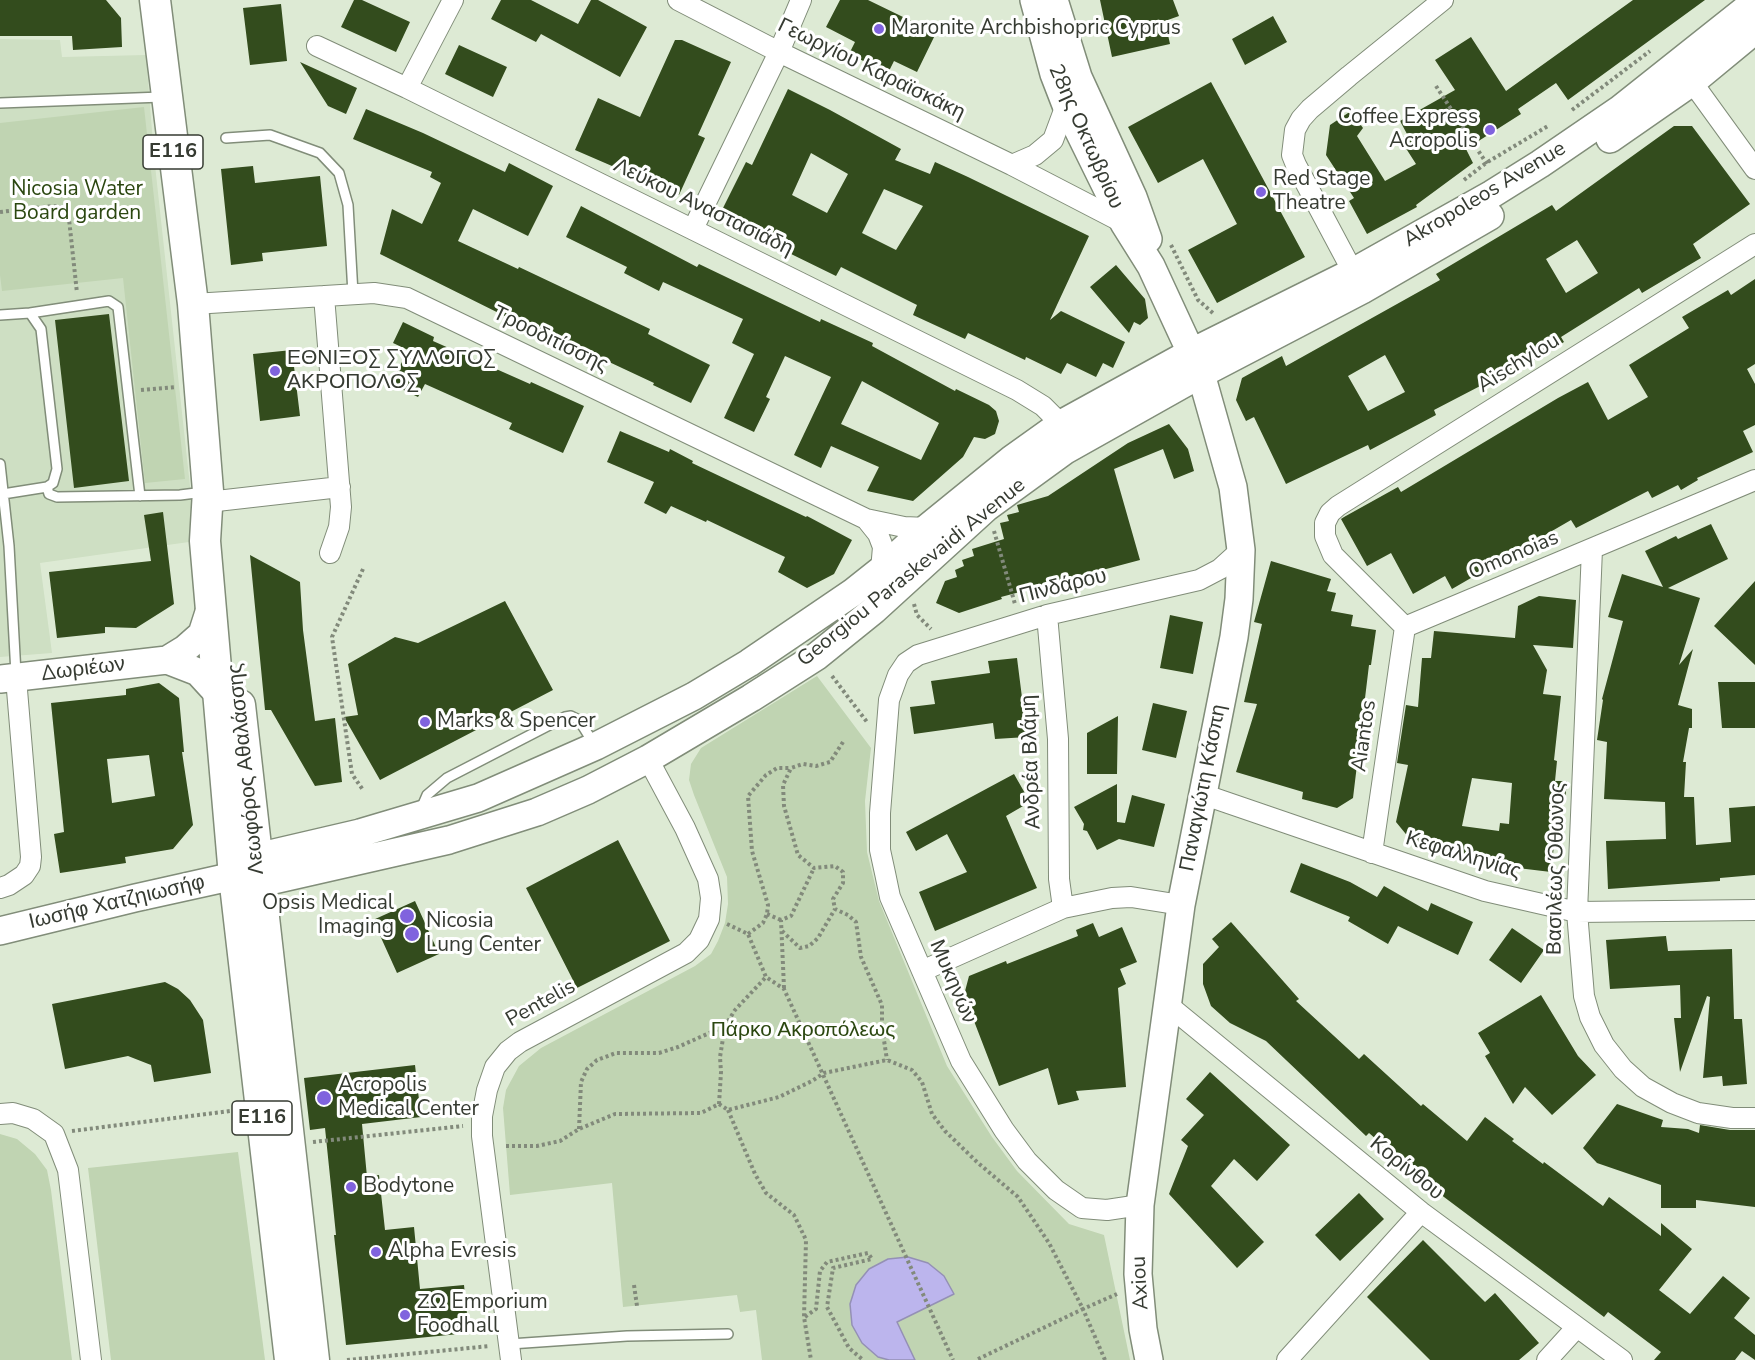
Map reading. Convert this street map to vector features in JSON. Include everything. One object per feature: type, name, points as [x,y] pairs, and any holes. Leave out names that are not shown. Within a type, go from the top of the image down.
[{"type":"main road","name":"Λεωφόρος Αθαλάσσης","points":[[155,0],[193,304],[208,497],[205,541],[220,696],[250,872],[289,1144],[314,1360]]},
{"type":"main road","name":"28ης Οκτωβρίου","points":[[1034,0],[1054,74],[1066,105],[1124,223],[1151,266],[1196,363]]},
{"type":"main road","name":"28ης Οκτωβρίου","points":[[1054,0],[1078,77],[1141,217],[1148,238],[1151,266]]},
{"type":"main road","name":"Akropoleos Avenue","points":[[1196,363],[1503,188],[1619,110],[1755,2]]},
{"type":"main road","name":"Akropoleos Avenue","points":[[1196,363],[1362,290],[1446,243],[1551,180],[1692,81],[1755,30]]},
{"type":"main road","name":"Georgiou Paraskevaidi Avenue","points":[[250,872],[360,833],[478,798],[596,746],[694,696],[749,663],[852,593],[1012,459],[1061,424],[1196,363]]},
{"type":"main road","name":"Georgiou Paraskevaidi Avenue","points":[[250,872],[404,851],[491,828],[537,812],[588,790],[648,759],[817,656],[874,610],[987,507],[1064,451],[1196,363]]},
{"type":"main road","name":"Παναγιώτη Κάσπη","points":[[1140,1205],[1154,1086],[1168,1005],[1181,905],[1234,637],[1239,599],[1241,550],[1233,487],[1196,363]]},
{"type":"main road","name":"Λεωφόρος Αθαλάσσης","points":[[208,497],[217,521],[221,541],[290,1360]]},
{"type":"main road","points":[[167,660],[185,649],[202,634],[211,606]]},
{"type":"main road","name":"Δωριέων","points":[[8,678],[167,660]]},
{"type":"main road","points":[[167,660],[198,672],[220,696]]},
{"type":"main road","name":"Ιωσήφ Χατζηιωσήφ","points":[[0,931],[250,872]]},
{"type":"main road","name":"Axiou","points":[[1140,1205],[1139,1283],[1143,1329],[1149,1360]]},
{"type":"street","points":[[407,88],[453,0]]},
{"type":"street","name":"Γεωργίου Καραϊσκάκη","points":[[678,0],[1124,223]]},
{"type":"street","points":[[693,229],[779,52],[801,0]]},
{"type":"street","points":[[1353,272],[1296,165],[1293,155],[1295,130],[1310,109],[1443,0]]},
{"type":"street","name":"Λεύκου Αναστασιάδη","points":[[317,46],[407,88],[1017,390],[1043,406],[1061,424]]},
{"type":"street","points":[[1692,81],[1755,169]]},
{"type":"street","points":[[1012,165],[1035,155],[1053,140],[1066,105]]},
{"type":"street","name":"Aischylou","points":[[1405,627],[1333,555],[1324,536],[1325,523],[1330,513],[1755,244]]},
{"type":"street","name":"Τροοδιτίσσης","points":[[193,304],[353,294],[389,294],[422,304],[866,519],[904,527],[927,528]]},
{"type":"street","points":[[324,296],[341,517],[330,554]]},
{"type":"street","name":"Omonoias","points":[[1405,627],[1755,480]]},
{"type":"street","points":[[208,497],[340,487]]},
{"type":"street","points":[[866,519],[878,534],[883,547],[882,570]]},
{"type":"street","name":"Βασιλέως Όθωνος","points":[[1592,549],[1577,912],[1580,969],[1587,1006],[1604,1045],[1623,1069],[1643,1088],[1684,1109],[1715,1116],[1755,1118]]},
{"type":"street","name":"Πινδάρου","points":[[898,675],[906,663],[918,655],[946,645],[1047,615],[1199,580],[1220,569],[1241,550]]},
{"type":"street","name":"Ανδρέα Βλάμη","points":[[1047,615],[1058,739],[1059,879],[1063,908]]},
{"type":"street","name":"Aiantos","points":[[1372,853],[1405,627]]},
{"type":"street","name":"Μυκηνών","points":[[898,675],[889,700],[880,813],[880,850],[890,897],[961,1062],[1004,1130],[1027,1161],[1056,1190],[1082,1208],[1107,1210],[1140,1205]]},
{"type":"street","points":[[0,888],[24,875],[30,866],[32,845],[8,678]]},
{"type":"street","name":"Pentelis","points":[[511,1352],[482,1136],[487,1090],[495,1067],[508,1051],[520,1042],[686,953],[699,940],[709,918],[711,898],[704,869],[648,759]]},
{"type":"street","name":"Κεφαλληνίας","points":[[1202,794],[1485,891],[1577,912],[1755,910]]},
{"type":"street","points":[[922,971],[1063,908],[1112,898],[1131,897],[1181,905]]},
{"type":"street","name":"Κορίνθου","points":[[1168,1005],[1421,1212],[1622,1360]]},
{"type":"street","points":[[0,1114],[13,1113],[33,1119],[54,1134],[68,1170],[91,1360]]},
{"type":"street","points":[[1287,1360],[1421,1212]]},
{"type":"street","points":[[1547,1360],[1577,1327]]},
{"type":"lane","points":[[0,102],[166,96]]},
{"type":"lane","points":[[226,138],[270,135],[320,153],[339,173],[348,205],[353,294]]},
{"type":"lane","points":[[0,315],[30,314],[109,301],[118,307],[140,496]]},
{"type":"lane","points":[[3,494],[47,487],[53,483],[57,469],[43,337],[38,324],[30,314]]},
{"type":"lane","points":[[0,464],[9,546],[8,678]]},
{"type":"lane","points":[[47,487],[50,494],[57,498],[180,495],[208,497]]},
{"type":"lane","points":[[418,816],[427,795],[447,778],[565,717],[579,720],[596,746]]},
{"type":"lane","points":[[511,1352],[627,1336],[728,1334]]},
{"type":"path","points":[[1570,111],[1651,50]]},
{"type":"path","points":[[1436,86],[1503,188]]},
{"type":"path","points":[[1460,183],[1486,163],[1553,123]]},
{"type":"path","points":[[0,212],[52,206],[60,207],[66,213],[69,219],[78,306]]},
{"type":"path","points":[[987,507],[1020,622]]},
{"type":"path","points":[[363,569],[332,637],[352,774],[363,790]]},
{"type":"path","points":[[907,580],[917,615],[946,645]]},
{"type":"path","points":[[817,656],[886,747]]},
{"type":"path","points":[[748,934],[763,923],[768,905],[752,851],[748,796],[766,776],[777,768],[791,768],[803,764],[816,766],[830,762],[843,742]]},
{"type":"path","points":[[781,930],[800,948],[809,946],[818,938],[835,909],[833,899],[843,883],[843,872],[835,866],[814,868],[798,855],[784,806],[783,785],[791,768]]},
{"type":"path","points":[[767,914],[782,920],[791,916],[814,868]]},
{"type":"path","points":[[835,909],[856,922],[861,957],[882,1005],[886,1060]]},
{"type":"path","points":[[709,918],[748,934],[766,977],[784,989]]},
{"type":"path","points":[[782,920],[784,989],[953,1360]]},
{"type":"path","points":[[719,1104],[720,1057],[725,1026],[735,1010],[766,977]]},
{"type":"path","points":[[579,1129],[581,1082],[586,1069],[597,1060],[616,1053],[659,1053],[725,1026]]},
{"type":"path","points":[[728,1110],[779,1097],[824,1073],[886,1060],[912,1070],[922,1082],[932,1114],[945,1131],[1018,1197],[1049,1243],[1083,1309],[1105,1360]]},
{"type":"path","points":[[719,1104],[728,1110],[766,1193],[794,1215],[806,1240],[804,1317],[811,1360]]},
{"type":"path","points":[[506,1146],[537,1146],[560,1141],[579,1129],[615,1114],[701,1113],[719,1104]]},
{"type":"path","points":[[54,1134],[241,1109]]},
{"type":"path","points":[[289,1144],[482,1124]]},
{"type":"path","points":[[804,1317],[816,1309],[820,1271],[827,1262],[868,1253],[872,1259],[833,1268],[827,1308],[849,1348],[863,1360]]},
{"type":"path","points":[[976,1360],[1139,1283]]},
{"type":"path","points":[[634,1285],[637,1306]]},
{"type":"path","points":[[347,1360],[511,1352]]},
{"type":"shaded area","points":[[0,39],[60,40],[62,57],[146,55],[154,156],[196,541],[40,563],[52,653],[0,657]]},
{"type":"shaded area","points":[[908,1257],[928,1263],[944,1276],[954,1294],[897,1322],[915,1360],[889,1360],[878,1357],[862,1343],[852,1325],[850,1304],[856,1285],[869,1269],[888,1259]]},
{"type":"green space","name":"Nicosia Water Board garden","points":[[144,107],[185,479],[145,483],[123,278],[2,291],[0,275],[0,123]]},
{"type":"green space","name":"Πάρκο Ακροπόλεως","points":[[817,676],[871,748],[865,801],[867,852],[879,901],[947,1066],[992,1137],[1017,1171],[1069,1224],[1104,1235],[1130,1360],[762,1360],[756,1310],[740,1312],[737,1295],[623,1307],[612,1183],[510,1195],[503,1108],[506,1090],[519,1066],[541,1048],[695,966],[711,954],[718,941],[725,923],[728,904],[727,877],[689,780],[691,764],[701,748]]},
{"type":"green space","points":[[0,1134],[17,1139],[35,1154],[47,1170],[72,1360],[0,1360]]},
{"type":"green space","points":[[238,1152],[265,1360],[111,1360],[88,1168]]},
{"type":"building","points":[[0,0],[106,0],[121,18],[122,47],[73,50],[72,36],[0,36]]},
{"type":"building","points":[[354,0],[362,0],[410,22],[396,52],[341,27]]},
{"type":"building","points":[[501,0],[531,0],[578,24],[591,0],[598,0],[647,27],[620,77],[541,34],[536,42],[491,19]]},
{"type":"building","points":[[840,0],[868,0],[936,33],[917,72],[894,61],[888,73],[849,54],[855,42],[826,27]]},
{"type":"building","points":[[1100,0],[1173,0],[1179,16],[1165,21],[1170,44],[1112,57]]},
{"type":"building","points":[[1633,0],[1705,0],[1568,100],[1556,83],[1518,109],[1521,114],[1466,149],[1473,163],[1416,205],[1417,207],[1367,234],[1349,201],[1354,198],[1326,155],[1330,125],[1351,111],[1363,128],[1357,136],[1385,181],[1416,164],[1400,139],[1407,134],[1400,121],[1455,90],[1435,60],[1471,37],[1506,91]]},
{"type":"building","points":[[281,4],[287,61],[250,65],[243,8]]},
{"type":"building","points":[[1273,16],[1287,42],[1245,65],[1232,39]]},
{"type":"building","points":[[675,40],[682,40],[731,62],[698,135],[705,138],[679,195],[575,150],[598,98],[640,117]]},
{"type":"building","points":[[459,45],[507,67],[493,97],[445,74]]},
{"type":"building","points":[[300,62],[357,88],[346,114],[328,106]]},
{"type":"building","points":[[1211,82],[1305,257],[1217,303],[1188,250],[1237,224],[1203,159],[1158,183],[1128,127]]},
{"type":"building","points":[[788,89],[901,149],[895,160],[930,174],[935,162],[1089,236],[1050,320],[1061,311],[1125,342],[1113,368],[1103,363],[1096,377],[1067,363],[1061,374],[968,333],[965,339],[913,315],[917,305],[841,267],[836,276],[789,253],[792,246],[722,210],[746,162],[752,165]],"holes":[[[811,153],[848,174],[827,213],[792,195]],[[884,189],[923,206],[896,250],[862,233]]]},
{"type":"building","points":[[366,109],[505,172],[509,163],[553,186],[528,236],[473,209],[458,241],[650,329],[648,334],[710,365],[691,403],[560,339],[559,343],[380,254],[392,209],[422,224],[441,183],[430,177],[432,172],[353,139]]},
{"type":"building","points":[[1674,126],[1692,126],[1750,204],[1693,244],[1701,258],[1642,293],[1639,288],[1561,337],[1564,342],[1511,374],[1509,371],[1434,410],[1436,415],[1370,450],[1368,445],[1286,484],[1254,417],[1246,421],[1236,400],[1242,378],[1282,356],[1286,366],[1440,280],[1436,274],[1552,205],[1556,211]],"holes":[[[1577,240],[1598,273],[1566,293],[1546,259]],[[1385,355],[1405,392],[1368,411],[1348,376]]]},
{"type":"building","points":[[253,166],[255,183],[320,176],[327,246],[262,253],[263,261],[231,265],[221,169]]},
{"type":"building","points":[[581,206],[697,267],[699,264],[820,322],[821,319],[873,343],[872,346],[955,391],[956,389],[989,405],[996,411],[999,421],[995,434],[985,439],[974,437],[963,457],[913,501],[867,491],[879,467],[831,446],[821,468],[794,455],[831,377],[785,356],[766,397],[770,399],[754,432],[724,418],[754,354],[732,343],[743,319],[663,282],[659,291],[624,273],[627,267],[566,237]],"holes":[[[862,381],[939,423],[921,460],[841,424]]]},
{"type":"building","points":[[1116,265],[1145,299],[1148,318],[1140,325],[1134,322],[1129,333],[1090,287]]},
{"type":"building","points":[[1755,279],[1755,364],[1747,369],[1755,384],[1755,425],[1743,431],[1753,452],[1697,478],[1698,480],[1681,490],[1678,485],[1652,498],[1648,491],[1576,528],[1571,520],[1452,589],[1445,576],[1413,594],[1391,553],[1367,566],[1341,519],[1398,487],[1401,492],[1588,382],[1608,420],[1648,397],[1629,365],[1689,328],[1682,317],[1728,290],[1731,295]]},
{"type":"building","points":[[109,314],[129,481],[74,488],[55,320]]},
{"type":"building","points":[[403,322],[434,337],[433,341],[584,406],[563,453],[509,429],[512,423],[425,384],[418,397],[391,384],[408,350],[393,343]]},
{"type":"building","name":"ΕΘΝΙΞΟΣ ΣΥΛΛΟΓΟΣ ΑΚΡΟΠΟΛΟΣ","points":[[292,350],[300,416],[260,421],[253,354]]},
{"type":"building","points":[[1169,424],[1188,449],[1194,471],[1174,479],[1163,449],[1114,469],[1140,560],[1001,597],[1002,599],[959,613],[936,603],[945,581],[957,577],[955,570],[964,566],[962,560],[974,556],[972,549],[1004,539],[1000,523],[1009,521],[1007,515],[1019,512],[1017,505],[1048,496],[1128,443]]},
{"type":"building","points":[[620,431],[669,452],[670,449],[693,461],[692,463],[807,516],[852,540],[834,574],[807,588],[778,572],[785,557],[707,520],[706,522],[671,506],[666,514],[644,503],[654,482],[607,462]]},
{"type":"building","points":[[163,512],[174,604],[136,628],[105,627],[105,633],[57,638],[49,572],[151,561],[144,515]]},
{"type":"building","points":[[1711,524],[1728,559],[1668,588],[1700,598],[1679,665],[1693,649],[1678,705],[1692,709],[1692,728],[1689,728],[1683,762],[1686,762],[1684,797],[1694,797],[1696,845],[1731,842],[1729,808],[1755,806],[1755,875],[1720,878],[1720,881],[1608,889],[1606,841],[1666,839],[1665,802],[1604,799],[1607,742],[1597,740],[1602,699],[1623,621],[1608,617],[1622,574],[1663,587],[1645,551],[1676,536],[1678,539]]},
{"type":"building","points":[[250,555],[300,582],[303,630],[315,721],[335,718],[342,782],[315,786],[271,710],[265,710]]},
{"type":"building","points":[[1271,561],[1331,579],[1327,591],[1336,593],[1331,611],[1353,615],[1351,626],[1376,630],[1371,665],[1369,665],[1353,798],[1337,808],[1302,799],[1303,792],[1236,772],[1257,704],[1244,702],[1262,624],[1254,622]]},
{"type":"building","points":[[1755,581],[1755,665],[1714,626]]},
{"type":"building","points":[[1539,596],[1576,600],[1573,648],[1533,645],[1547,670],[1543,694],[1561,696],[1554,760],[1557,761],[1555,781],[1567,781],[1565,801],[1559,801],[1551,872],[1476,863],[1477,857],[1414,844],[1396,822],[1408,765],[1397,763],[1406,705],[1418,707],[1422,658],[1431,658],[1434,631],[1515,638],[1518,606]],"holes":[[[1472,778],[1512,783],[1509,824],[1500,823],[1499,831],[1462,826]]]},
{"type":"building","name":"Marks & Spencer","points":[[505,601],[553,690],[380,780],[344,717],[358,715],[348,664],[395,637],[418,643]]},
{"type":"building","points":[[1170,615],[1203,622],[1193,674],[1160,668]]},
{"type":"building","points":[[1017,658],[1027,737],[995,739],[993,723],[914,734],[910,707],[935,704],[931,681],[990,673],[988,661]]},
{"type":"building","points":[[1718,682],[1755,682],[1755,728],[1722,728]]},
{"type":"building","points":[[159,683],[179,698],[184,752],[182,752],[193,825],[173,849],[125,857],[126,863],[60,873],[54,834],[64,832],[51,703],[126,695],[126,689]],"holes":[[[149,755],[155,796],[112,803],[107,759]]]},
{"type":"building","points":[[1153,703],[1187,711],[1176,758],[1142,750]]},
{"type":"building","points":[[1118,716],[1117,774],[1087,774],[1087,733]]},
{"type":"building","points":[[1014,774],[1030,802],[1006,816],[1037,888],[935,931],[919,892],[967,872],[947,834],[916,851],[906,832]]},
{"type":"building","points":[[1117,784],[1117,822],[1125,823],[1132,795],[1165,804],[1154,847],[1119,839],[1097,850],[1087,831],[1083,830],[1084,824],[1074,807]]},
{"type":"building","points":[[618,840],[670,941],[577,988],[526,888]]},
{"type":"building","points":[[1301,863],[1350,882],[1377,897],[1384,886],[1428,911],[1431,903],[1473,922],[1458,955],[1398,926],[1388,944],[1348,921],[1350,917],[1290,892]]},
{"type":"building","points":[[415,901],[439,954],[397,973],[373,920]]},
{"type":"building","points":[[1231,922],[1299,999],[1296,1001],[1359,1059],[1364,1054],[1421,1106],[1423,1104],[1467,1141],[1485,1117],[1514,1139],[1512,1141],[1603,1206],[1609,1197],[1661,1236],[1661,1223],[1692,1249],[1659,1290],[1690,1314],[1723,1276],[1750,1298],[1734,1318],[1755,1335],[1755,1360],[1742,1351],[1735,1360],[1654,1360],[1661,1352],[1608,1312],[1604,1317],[1432,1188],[1369,1133],[1366,1136],[1266,1041],[1230,1023],[1211,1006],[1203,984],[1203,964],[1219,947],[1212,939]]},
{"type":"building","points":[[1093,923],[1099,937],[1122,927],[1137,962],[1120,969],[1126,984],[1118,988],[1126,1087],[1076,1091],[1079,1100],[1058,1105],[1048,1068],[999,1086],[964,995],[969,976],[1006,961],[1007,964],[1078,936],[1076,930]]},
{"type":"building","points":[[1512,928],[1544,950],[1521,983],[1489,960]]},
{"type":"building","points":[[1666,936],[1668,951],[1732,949],[1734,1019],[1742,1019],[1747,1084],[1723,1086],[1722,1076],[1703,1078],[1710,997],[1707,996],[1680,1072],[1674,1018],[1681,1018],[1680,985],[1610,989],[1606,940]]},
{"type":"building","points":[[165,982],[178,989],[190,1000],[203,1020],[211,1073],[154,1082],[151,1065],[128,1056],[65,1069],[52,1004]]},
{"type":"building","points":[[1541,995],[1578,1056],[1596,1075],[1552,1115],[1525,1087],[1513,1104],[1485,1056],[1490,1053],[1478,1033]]},
{"type":"building","points":[[415,1065],[421,1117],[362,1124],[367,1177],[379,1175],[385,1230],[414,1227],[420,1289],[464,1285],[469,1333],[346,1345],[325,1128],[310,1130],[304,1078]]},
{"type":"building","points":[[1210,1072],[1290,1145],[1257,1181],[1234,1159],[1211,1186],[1264,1242],[1237,1268],[1169,1194],[1188,1146],[1181,1140],[1204,1115],[1186,1099]]},
{"type":"building","points":[[1617,1104],[1663,1120],[1661,1127],[1688,1129],[1699,1133],[1700,1125],[1730,1130],[1755,1130],[1755,1207],[1696,1200],[1696,1208],[1661,1208],[1661,1185],[1597,1163],[1583,1148]]},
{"type":"building","points":[[1359,1193],[1384,1219],[1340,1261],[1315,1235]]},
{"type":"building","points":[[1423,1240],[1485,1302],[1495,1293],[1539,1343],[1519,1360],[1430,1360],[1367,1297]]},
{"type":"place","name":"Maronite Archbishopric Cyprus","points":[[879,29]]},
{"type":"place","name":"Coffee Express Acropolis","points":[[1490,130]]},
{"type":"place","name":"Red Stage Theatre","points":[[1261,192]]},
{"type":"place","name":"ΕΘΝΙΞΟΣ ΣΥΛΛΟΓΟΣ ΑΚΡΟΠΟΛΟΣ","points":[[275,371]]},
{"type":"place","name":"Marks & Spencer","points":[[425,722]]},
{"type":"place","name":"Opsis Medical Imaging","points":[[407,916]]},
{"type":"place","name":"Nicosia Lung Center","points":[[412,934]]},
{"type":"place","name":"Acropolis Medical Center","points":[[324,1098]]},
{"type":"place","name":"Bodytone","points":[[351,1187]]},
{"type":"place","name":"Alpha Evresis","points":[[376,1252]]},
{"type":"place","name":"ΖΩ Emporium Foodhall","points":[[405,1315]]}]
